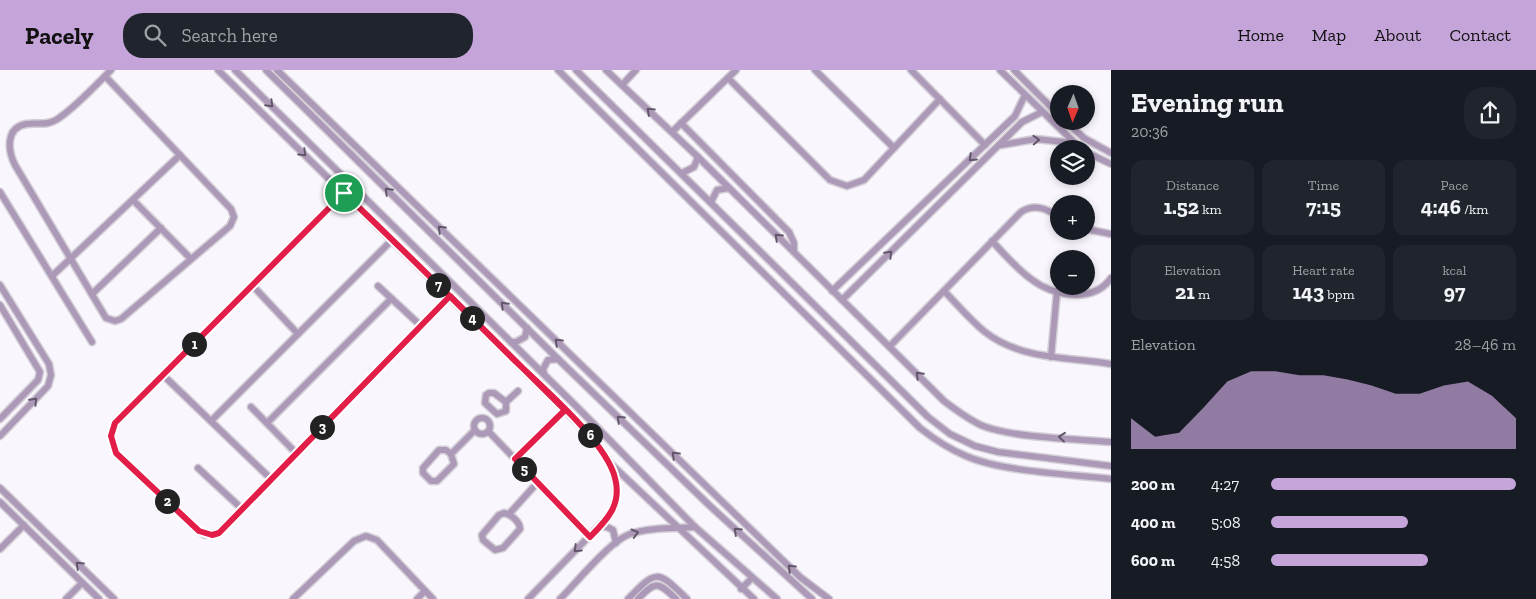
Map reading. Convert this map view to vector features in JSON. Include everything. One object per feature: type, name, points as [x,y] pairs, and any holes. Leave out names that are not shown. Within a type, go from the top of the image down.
[{"type":"street","points":[[105,76],[231,209],[234,217],[230,226],[118,321],[106,318],[10,154],[10,140],[14,132],[24,124],[45,124],[57,119],[111,70]]},
{"type":"street","points":[[218,70],[592,436],[611,464],[741,589],[754,599]]},
{"type":"street","points":[[235,70],[544,374],[695,527],[777,599]]},
{"type":"street","points":[[266,70],[558,359],[710,506],[812,599]]},
{"type":"street","points":[[277,70],[800,577],[829,599]]},
{"type":"street","points":[[558,70],[920,428],[942,444],[966,457],[993,465],[1111,479]]},
{"type":"street","points":[[606,70],[698,157],[944,401],[962,415],[983,426],[1003,431],[1111,442]]},
{"type":"street","points":[[622,85],[636,70]]},
{"type":"street","points":[[672,132],[736,70]]},
{"type":"street","points":[[815,70],[894,148]]},
{"type":"street","points":[[911,70],[985,145]]},
{"type":"street","points":[[1000,70],[1070,140]]},
{"type":"street","points":[[1014,70],[1050,106]]},
{"type":"street","points":[[570,82],[577,71],[928,418],[950,434],[975,446],[998,452],[1111,466]]},
{"type":"street","points":[[728,78],[835,183],[847,186],[859,183],[940,99]]},
{"type":"street","points":[[832,291],[997,133],[1019,110],[1025,95]]},
{"type":"street","points":[[842,300],[1026,119],[1042,112]]},
{"type":"street","points":[[681,123],[789,232],[794,244],[794,252]]},
{"type":"street","points":[[1075,130],[1084,138],[1111,153]]},
{"type":"street","points":[[997,133],[1002,142]]},
{"type":"street","points":[[1002,142],[1036,139],[1050,141]]},
{"type":"street","points":[[52,276],[180,155]]},
{"type":"street","points":[[1095,156],[1111,164]]},
{"type":"street","points":[[682,173],[692,169],[698,157]]},
{"type":"street","points":[[711,202],[716,190],[729,188]]},
{"type":"street","points":[[0,192],[92,342]]},
{"type":"street","points":[[344,193],[115,423],[111,436],[114,450],[205,535],[219,533],[450,296]]},
{"type":"street","points":[[133,200],[190,259]]},
{"type":"street","points":[[890,346],[1026,209],[1045,209],[1050,212]]},
{"type":"street","points":[[92,294],[161,228]]},
{"type":"street","points":[[1095,231],[1111,234]]},
{"type":"street","points":[[211,421],[392,240]]},
{"type":"street","points":[[992,242],[1029,278],[1050,288]]},
{"type":"street","points":[[752,261],[762,252]]},
{"type":"street","points":[[860,264],[870,272]]},
{"type":"street","points":[[1095,291],[1103,287],[1111,278]]},
{"type":"street","points":[[0,285],[49,364],[51,375],[46,389],[0,436]]},
{"type":"street","points":[[253,286],[298,334]]},
{"type":"street","points":[[378,286],[420,326]]},
{"type":"street","points":[[944,291],[993,338],[1026,352],[1111,364]]},
{"type":"street","points":[[1051,357],[1057,295]]},
{"type":"street","points":[[266,423],[391,298]]},
{"type":"street","points":[[0,419],[38,380],[40,372],[1,308]]},
{"type":"street","points":[[511,342],[516,342],[525,337],[527,328]]},
{"type":"street","points":[[544,374],[542,369],[548,360],[558,359]]},
{"type":"street","points":[[1103,363],[1111,360]]},
{"type":"street","points":[[163,374],[271,479]]},
{"type":"street","points":[[506,402],[494,393],[489,393],[484,399],[497,414],[502,414],[507,406],[506,402],[518,391]]},
{"type":"street","points":[[251,407],[296,453]]},
{"type":"street","points":[[489,432],[481,434],[475,430],[474,422],[484,418],[492,409]]},
{"type":"street","points":[[515,459],[565,410]]},
{"type":"street","points":[[484,418],[490,422],[489,432],[590,537]]},
{"type":"street","points":[[592,436],[598,429]]},
{"type":"street","points":[[452,454],[475,430]]},
{"type":"street","points":[[440,450],[446,450],[452,454],[454,464],[437,482],[426,478],[423,468],[440,450]]},
{"type":"street","points":[[1065,474],[1067,460]]},
{"type":"street","points":[[528,599],[601,526],[616,505],[617,487],[611,464]]},
{"type":"street","points":[[198,468],[242,509]]},
{"type":"street","points":[[509,514],[519,524],[520,529],[503,548],[495,550],[483,540],[482,533],[499,515],[509,514],[538,482]]},
{"type":"street","points":[[0,488],[114,599]]},
{"type":"street","points":[[710,506],[719,498]]},
{"type":"street","points":[[0,502],[99,599]]},
{"type":"street","points":[[0,549],[24,525]]},
{"type":"street","points":[[601,526],[613,530],[616,543]]},
{"type":"street","points":[[560,599],[616,543],[629,534],[647,530],[695,527]]},
{"type":"street","points":[[293,599],[354,541],[366,536],[377,540],[433,599]]},
{"type":"street","points":[[628,599],[648,579],[659,576],[668,580],[687,599]]},
{"type":"street","points":[[741,589],[752,578]]},
{"type":"street","points":[[66,599],[82,583]]},
{"type":"street","points":[[638,599],[655,585],[666,588],[676,599]]},
{"type":"street","points":[[417,599],[425,591]]},
{"type":"route","points":[[344,193],[115,423],[111,436],[116,453],[199,531],[205,535],[219,533],[450,296],[565,410],[515,459],[590,537],[610,516],[616,505],[617,493],[616,478],[611,464],[592,436],[450,296],[344,193]]}]
